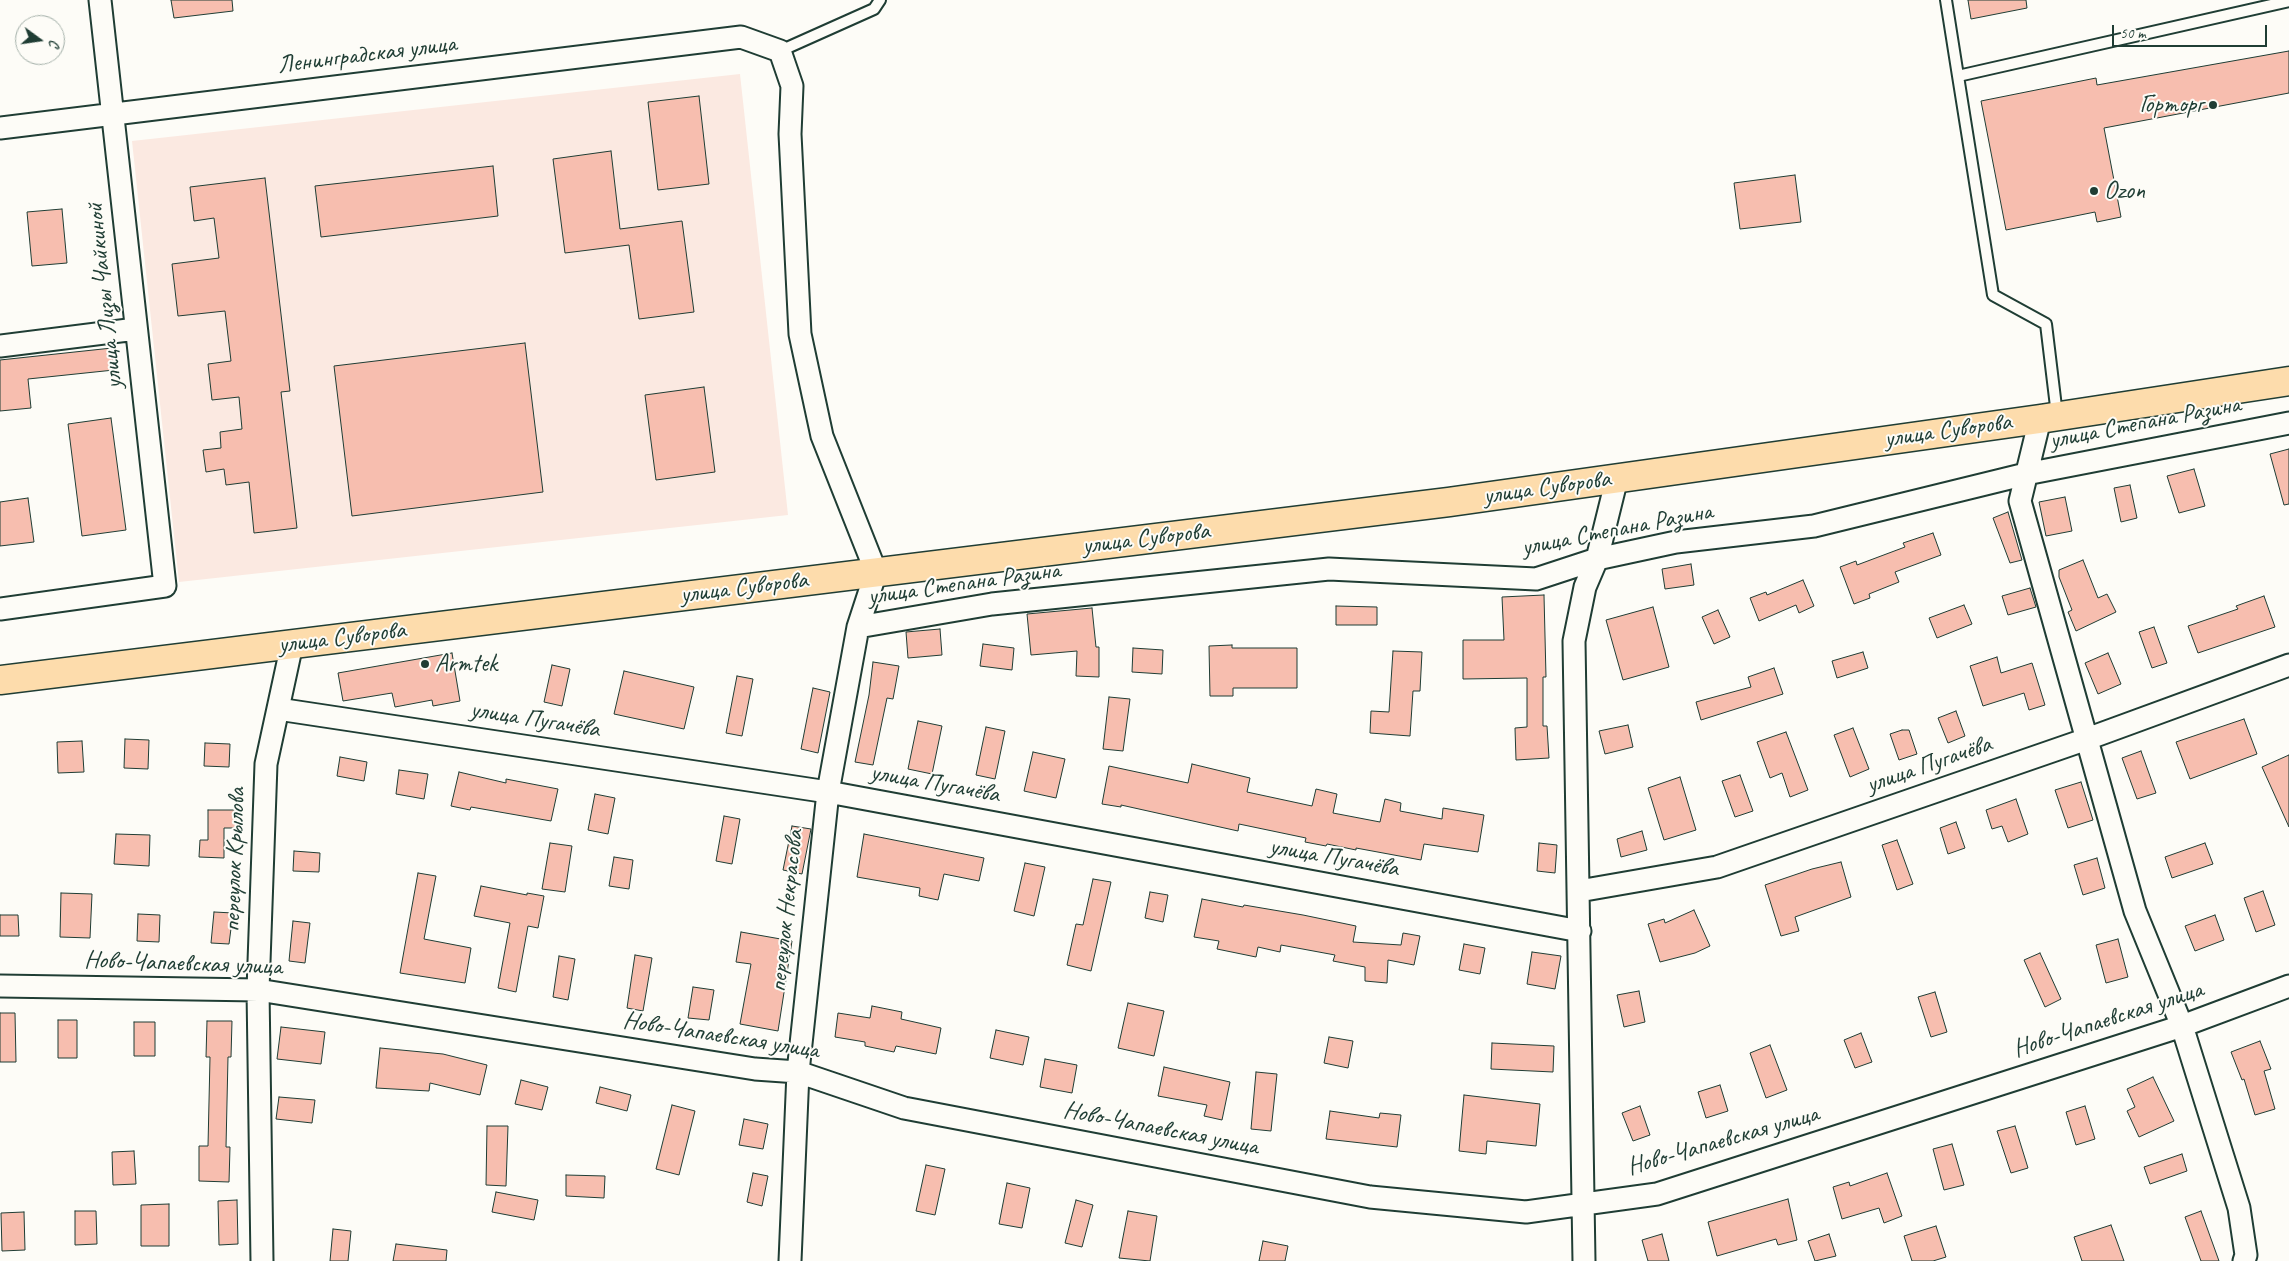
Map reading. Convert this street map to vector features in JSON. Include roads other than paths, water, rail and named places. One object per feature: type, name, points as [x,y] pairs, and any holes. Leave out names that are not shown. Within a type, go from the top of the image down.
[{"type":"main road","name":"улица Суворова","points":[[0,680],[1439,503],[2049,417],[2289,381]]},
{"type":"street","name":"улица Лизы Чайкиной","points":[[0,609],[165,586],[100,0]]},
{"type":"street","name":"Ленинградская улица","points":[[0,128],[741,37],[780,51]]},
{"type":"street","points":[[780,51],[792,86],[790,134],[800,334],[822,436],[876,572]]},
{"type":"street","points":[[0,346],[136,329]]},
{"type":"street","points":[[2049,417],[2026,474],[2020,501],[2135,911],[2182,1026],[2239,1208],[2246,1255],[2244,1261]]},
{"type":"street","name":"улица Степана Разина","points":[[858,627],[992,604],[1329,569],[1536,579],[1597,558],[1676,542],[1814,526],[2026,474],[2289,423]]},
{"type":"street","points":[[1584,1261],[1574,641],[1585,587],[1597,558],[1617,478]]},
{"type":"street","name":"переулок Некрасова","points":[[790,1261],[798,1072],[828,792],[858,627],[876,572]]},
{"type":"street","name":"переулок Крылова","points":[[262,1261],[258,990],[266,764],[292,644]]},
{"type":"street","name":"улица Пугачёва","points":[[1579,891],[1717,867],[2087,740],[2289,665]]},
{"type":"street","name":"улица Пугачёва","points":[[278,709],[828,792],[1580,931]]},
{"type":"street","name":"Ново-Чапаевская улица","points":[[0,986],[258,990],[756,1069],[798,1072],[904,1108],[1370,1197],[1526,1212],[1657,1194],[2182,1026],[2289,986]]},
{"type":"lane","points":[[780,51],[874,9],[880,0]]},
{"type":"lane","points":[[1946,0],[1993,294],[2046,324],[2049,417]]},
{"type":"lane","points":[[1958,76],[2289,1]]},
{"type":"place","name":"Горторг","points":[[2213,105]]},
{"type":"place","name":"Ozon","points":[[2094,191]]},
{"type":"place","name":"Armtek","points":[[425,664]]}]
